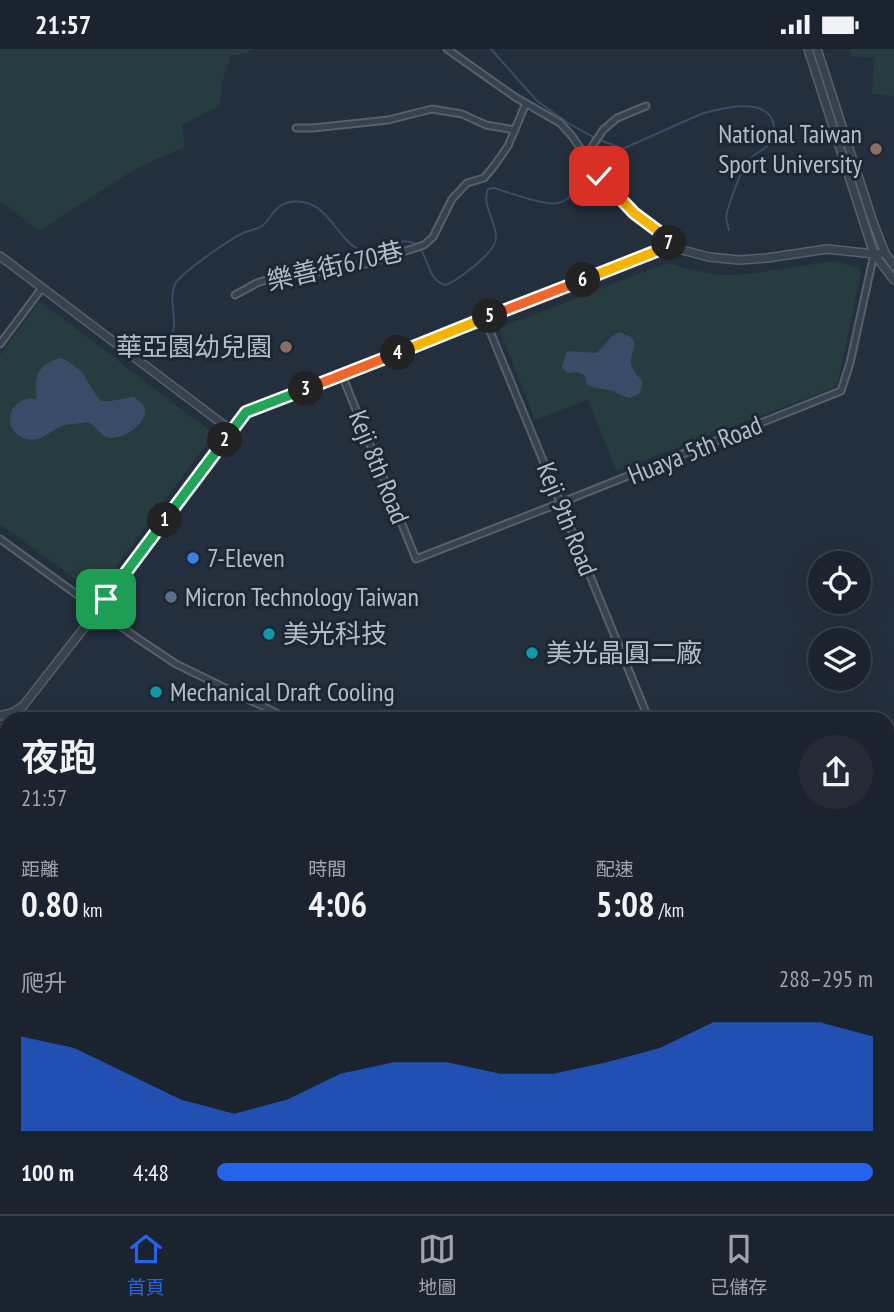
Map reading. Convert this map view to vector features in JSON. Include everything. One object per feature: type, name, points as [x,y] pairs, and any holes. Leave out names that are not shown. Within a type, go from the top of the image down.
[{"type":"street","points":[[447,49],[560,123],[599,176],[634,213],[667,239],[671,247]]},
{"type":"street","points":[[808,49],[874,254],[894,280]]},
{"type":"street","points":[[817,49],[857,176],[885,253],[894,266]]},
{"type":"street","name":"樂善街670巷","points":[[235,295],[275,277],[369,263],[424,245],[433,237],[452,199],[467,183],[484,178],[508,146],[526,103]]},
{"type":"street","points":[[587,157],[604,130],[617,118],[646,106]]},
{"type":"street","points":[[296,128],[388,120],[432,110],[462,114],[486,125],[515,130]]},
{"type":"street","points":[[14,712],[23,706],[250,410],[671,247],[709,257],[739,260],[827,249],[885,253]]},
{"type":"street","name":"Huaya 5th Road","points":[[416,559],[841,391],[850,363],[874,254]]},
{"type":"street","points":[[0,255],[232,431]]},
{"type":"street","points":[[0,344],[43,288]]},
{"type":"street","name":"Keji 9th Road","points":[[485,319],[644,712]]},
{"type":"street","name":"Keji 8th Road","points":[[342,376],[416,559]]},
{"type":"street","points":[[1,541],[176,664],[275,712]]},
{"type":"green space","points":[[0,49],[253,49],[230,56],[219,106],[182,125],[185,147],[137,168],[39,231],[0,201]]},
{"type":"green space","points":[[851,49],[894,49],[894,96],[872,94],[874,58],[851,56]]},
{"type":"green space","points":[[835,261],[860,268],[861,273],[838,382],[833,388],[616,471],[588,400],[535,420],[499,328],[667,263],[719,275],[740,275]]},
{"type":"green space","points":[[40,301],[214,434],[96,594],[0,524],[0,355]]},
{"type":"water","points":[[619,332],[633,339],[631,363],[642,381],[639,394],[630,398],[591,386],[587,384],[584,375],[577,372],[568,373],[562,367],[567,351],[597,353]]},
{"type":"water","points":[[61,358],[81,372],[101,401],[134,397],[143,405],[145,411],[140,423],[120,437],[113,438],[102,434],[89,422],[68,424],[31,440],[18,435],[10,422],[13,408],[26,399],[36,399],[36,381],[41,368]]},
{"type":"waterway","points":[[491,49],[537,101],[595,138]]},
{"type":"waterway","points":[[162,355],[173,330],[172,294],[179,279],[228,242],[262,226],[277,208],[284,204],[300,202],[318,208],[350,244],[366,252],[378,251],[400,242],[411,242],[421,251],[434,277],[446,285],[476,264],[495,243],[495,231],[486,201],[488,189],[494,188],[526,198],[560,203],[571,195],[585,170],[602,158],[701,114],[739,106],[759,108],[767,112],[772,119],[773,138],[768,146],[751,158],[740,176],[727,212],[729,230]]},
{"type":"waterway","points":[[600,140],[621,148]]},
{"type":"place","name":"National Taiwan Sport University","points":[[876,149]]},
{"type":"place","name":"華亞園幼兒園","points":[[286,347]]},
{"type":"place","name":"7-Eleven","points":[[193,558]]},
{"type":"place","name":"Micron Technology Taiwan","points":[[171,597]]},
{"type":"place","name":"美光科技","points":[[269,634]]},
{"type":"place","name":"美光晶圓二廠","points":[[532,653]]},
{"type":"place","name":"Mechanical Draft Cooling","points":[[156,692]]},
{"type":"route","points":[[106,599],[246,412],[671,247],[662,234],[634,213],[599,176]]}]
